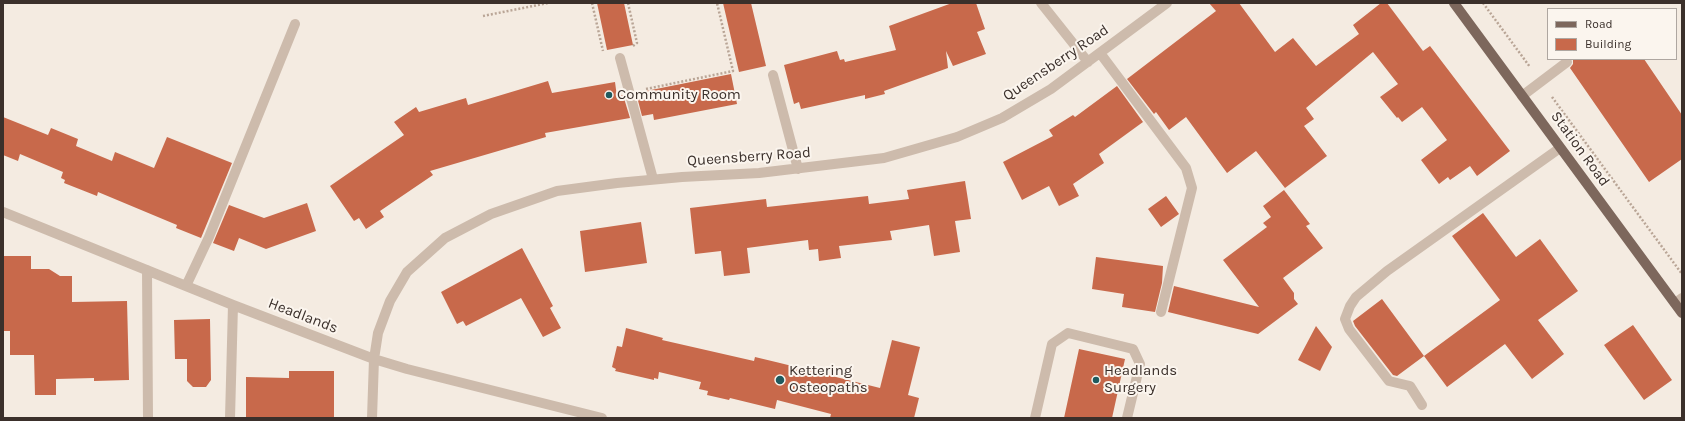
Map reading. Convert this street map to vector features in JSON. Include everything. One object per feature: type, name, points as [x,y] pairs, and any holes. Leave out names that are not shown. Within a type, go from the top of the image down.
[{"type":"main road","name":"Station Road","points":[[1454,3],[1560,148],[1678,301],[1682,313]]},
{"type":"street","points":[[1041,3],[1088,62]]},
{"type":"street","name":"Queensberry Road","points":[[372,418],[374,359],[378,333],[390,301],[406,272],[445,238],[491,214],[557,191],[653,179],[759,174],[884,158],[956,137],[1002,118],[1051,89],[1167,3]]},
{"type":"street","points":[[186,286],[209,237],[295,24]]},
{"type":"street","points":[[1100,53],[1186,168],[1192,188],[1161,312]]},
{"type":"street","points":[[620,58],[653,179]]},
{"type":"street","points":[[1522,96],[1567,62]]},
{"type":"street","points":[[774,75],[798,169]]},
{"type":"street","points":[[1422,405],[1410,386],[1389,381],[1349,329],[1345,319],[1350,306],[1356,297],[1387,271],[1560,148]]},
{"type":"street","name":"Headlands","points":[[3,212],[233,305],[374,359],[407,369],[602,418]]},
{"type":"street","points":[[147,270],[148,418]]},
{"type":"street","points":[[230,418],[233,305]]},
{"type":"street","points":[[1035,418],[1052,344],[1068,333],[1133,349],[1140,364],[1127,418]]},
{"type":"path","points":[[483,16],[548,3]]},
{"type":"path","points":[[592,3],[604,53],[620,58],[636,43],[628,3]]},
{"type":"path","points":[[630,92],[733,71],[717,3]]},
{"type":"path","points":[[1483,3],[1682,274]]},
{"type":"building","points":[[597,3],[624,3],[633,45],[607,50]]},
{"type":"building","points":[[723,3],[751,3],[766,66],[739,72]]},
{"type":"building","points":[[952,3],[976,3],[985,29],[977,32],[986,54],[953,66],[946,51],[948,68],[884,91],[885,94],[865,99],[865,95],[801,109],[799,102],[794,104],[784,65],[837,51],[840,60],[844,59],[845,62],[896,50],[889,26]]},
{"type":"building","points":[[1209,3],[1239,3],[1275,52],[1293,38],[1316,66],[1359,34],[1353,25],[1381,3],[1387,3],[1423,51],[1430,46],[1510,151],[1477,176],[1470,166],[1450,180],[1448,177],[1439,184],[1421,160],[1447,140],[1422,107],[1402,122],[1398,117],[1397,118],[1380,97],[1398,84],[1373,52],[1306,108],[1314,119],[1304,126],[1327,156],[1285,188],[1256,151],[1227,173],[1186,117],[1169,130],[1156,112],[1154,114],[1127,79],[1216,11]]},
{"type":"building","points":[[1573,60],[1645,60],[1682,115],[1682,159],[1649,182],[1570,68],[1573,64]]},
{"type":"building","points":[[731,74],[737,104],[654,120],[653,114],[642,116],[636,93]]},
{"type":"building","points":[[548,81],[552,93],[615,82],[617,97],[623,95],[630,118],[545,133],[546,137],[430,171],[433,175],[380,211],[384,217],[366,229],[359,218],[354,221],[330,186],[404,135],[394,122],[416,107],[419,112],[466,98],[468,105]]},
{"type":"building","points":[[1117,86],[1143,122],[1099,154],[1104,163],[1073,184],[1079,196],[1059,206],[1049,186],[1022,200],[1003,162],[1053,136],[1049,130],[1073,115],[1075,117]]},
{"type":"building","points":[[3,117],[48,135],[51,128],[78,139],[76,146],[112,161],[115,152],[154,168],[167,137],[232,163],[201,238],[176,228],[177,225],[98,192],[97,196],[64,183],[65,180],[61,178],[63,172],[20,154],[18,161],[3,155]]},
{"type":"building","points":[[965,181],[971,219],[955,221],[960,252],[934,256],[929,225],[890,231],[892,240],[839,246],[841,258],[819,261],[818,249],[809,250],[808,240],[747,248],[750,273],[724,276],[721,251],[695,254],[690,208],[766,199],[767,207],[868,196],[869,204],[909,199],[907,190]]},
{"type":"building","points":[[1284,190],[1310,224],[1306,226],[1323,248],[1283,278],[1294,293],[1294,299],[1298,304],[1258,334],[1168,312],[1174,286],[1259,307],[1223,260],[1267,227],[1263,223],[1271,217],[1263,206]]},
{"type":"building","points":[[1166,196],[1179,214],[1161,227],[1148,209]]},
{"type":"building","points":[[307,203],[316,231],[266,249],[239,238],[234,251],[213,243],[229,205],[264,218]]},
{"type":"building","points":[[1483,213],[1516,257],[1540,239],[1578,291],[1538,320],[1564,354],[1532,379],[1505,344],[1447,387],[1424,356],[1500,300],[1452,236]]},
{"type":"building","points":[[641,222],[647,263],[585,272],[580,231]]},
{"type":"building","points":[[522,248],[553,306],[550,308],[561,328],[543,337],[521,298],[466,326],[463,321],[457,324],[441,292]]},
{"type":"building","points":[[3,256],[31,256],[31,269],[49,269],[60,276],[72,276],[72,302],[127,301],[129,380],[94,381],[94,378],[56,379],[56,395],[35,395],[34,355],[10,355],[10,331],[3,331]]},
{"type":"building","points":[[1096,257],[1163,266],[1162,283],[1155,312],[1122,307],[1124,294],[1092,289]]},
{"type":"building","points":[[1382,299],[1424,356],[1397,376],[1393,375],[1355,326],[1353,321]]},
{"type":"building","points":[[210,319],[211,380],[206,387],[193,387],[187,381],[187,359],[175,359],[174,320]]},
{"type":"building","points":[[1633,325],[1672,380],[1644,400],[1604,345]]},
{"type":"building","points":[[1316,326],[1332,347],[1320,371],[1298,360]]},
{"type":"building","points":[[626,328],[663,338],[662,340],[754,361],[755,357],[880,388],[892,340],[920,347],[908,395],[919,398],[914,418],[830,418],[831,414],[777,400],[775,409],[730,398],[729,400],[707,395],[708,391],[699,389],[701,382],[659,372],[658,379],[654,378],[654,380],[615,371],[616,369],[612,367],[617,346],[622,347]]},
{"type":"building","name":"Headlands Surgery","points":[[1079,349],[1125,359],[1112,418],[1064,418]]},
{"type":"building","points":[[289,371],[334,371],[334,418],[246,418],[246,377],[289,378]]},
{"type":"place","name":"Community Room","points":[[609,95]]},
{"type":"place","name":"Kettering Osteopaths","points":[[780,380]]},
{"type":"place","name":"Headlands Surgery","points":[[1096,380]]}]
